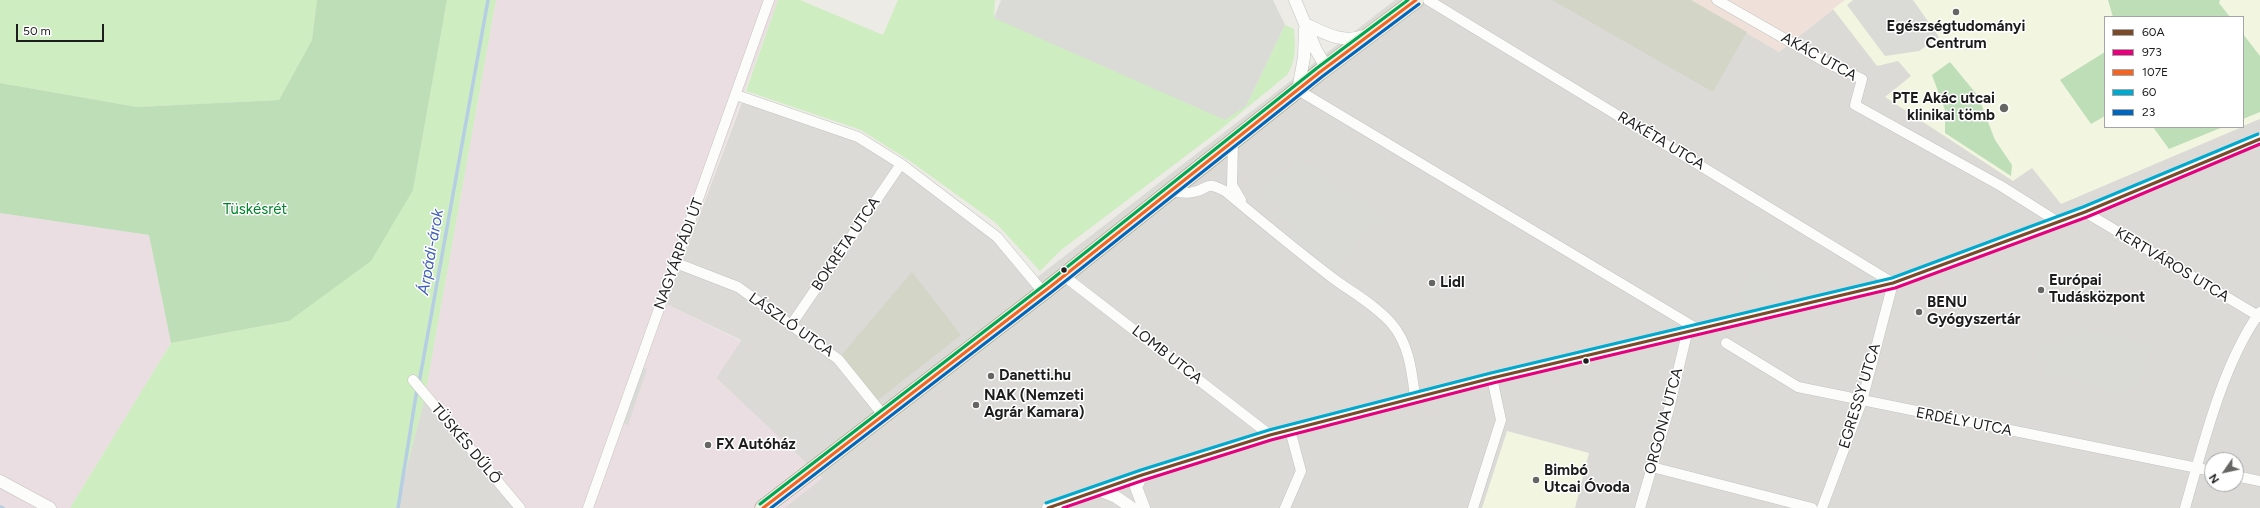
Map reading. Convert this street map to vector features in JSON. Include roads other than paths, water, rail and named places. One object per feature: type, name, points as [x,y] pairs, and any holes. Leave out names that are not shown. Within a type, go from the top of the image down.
[{"type":"main road","points":[[763,508],[1064,276],[1326,67],[1416,0]]},
{"type":"street","name":"NAGYÁRPÁDI ÚT","points":[[588,508],[769,0]]},
{"type":"street","points":[[1295,0],[1321,62],[1326,67]]},
{"type":"street","name":"RAKÉTA UTCA","points":[[1428,0],[1893,282]]},
{"type":"street","name":"AKÁC UTCA","points":[[1717,0],[1827,63],[1862,79],[1855,105],[2001,186],[2058,222]]},
{"type":"street","points":[[1305,24],[1338,38],[1351,40],[1372,33]]},
{"type":"street","points":[[1305,24],[1304,57],[1298,90],[1693,331]]},
{"type":"street","points":[[736,96],[858,137],[901,164],[998,237],[1043,292]]},
{"type":"street","points":[[1048,508],[1142,475],[1270,435],[1492,378],[1893,282],[2085,212],[2260,139]]},
{"type":"street","points":[[1233,142],[1232,185],[1245,205],[1259,219]]},
{"type":"street","name":"BOKRÉTA UTCA","points":[[791,325],[901,164]]},
{"type":"street","points":[[1171,191],[1193,192],[1206,186],[1216,187],[1225,191],[1335,280],[1366,301],[1392,324],[1410,360],[1416,397]]},
{"type":"street","name":"KERTVÁROS UTCA","points":[[2085,212],[2259,315]]},
{"type":"street","name":"LÁSZLÓ UTCA","points":[[676,263],[738,287],[838,359],[884,416]]},
{"type":"street","name":"LOMB UTCA","points":[[1064,276],[1270,435]]},
{"type":"street","name":"EGRESSY UTCA","points":[[1822,508],[1862,401],[1893,282]]},
{"type":"street","points":[[2185,508],[2214,413],[2235,358],[2259,315]]},
{"type":"street","name":"ORGONA UTCA","points":[[1640,508],[1693,331]]},
{"type":"street","name":"ERDÉLY UTCA","points":[[1726,343],[1798,387],[2204,469]]},
{"type":"street","points":[[1473,508],[1501,420],[1492,378]]},
{"type":"street","name":"TÜSKÉS DŰLŐ","points":[[417,384],[520,508]]},
{"type":"street","points":[[1285,508],[1301,471],[1290,430]]},
{"type":"street","points":[[1652,467],[1812,508]]},
{"type":"street","points":[[1142,475],[1136,487],[1144,508]]},
{"type":"street","points":[[2244,478],[2260,481]]},
{"type":"street","points":[[0,481],[50,508]]},
{"type":"street","points":[[1099,490],[1116,497],[1132,508]]},
{"type":"waterway","name":"Árpádi-árok","points":[[419,383],[488,0]]},
{"type":"waterway","name":"Árpádi-árok","points":[[398,508],[417,389]]},
{"type":"place","name":"Egészségtudományi Centrum","points":[[1956,12]]},
{"type":"place","name":"PTE Akác utcai klinikai tömb","points":[[2004,108]]},
{"type":"place","name":"Lidl","points":[[1432,283]]},
{"type":"place","name":"Európai Tudásközpont","points":[[2041,290]]},
{"type":"place","name":"BENU Gyógyszertár","points":[[1919,312]]},
{"type":"place","name":"Danetti.hu","points":[[991,376]]},
{"type":"place","name":"NAK (Nemzeti Agrár Kamara)","points":[[976,405]]},
{"type":"place","name":"FX Autóház","points":[[708,445]]},
{"type":"place","name":"Bimbó Utcai Óvoda","points":[[1536,480]]},
{"type":"park label","name":"Tüskésrét","points":[[255,210]]}]
